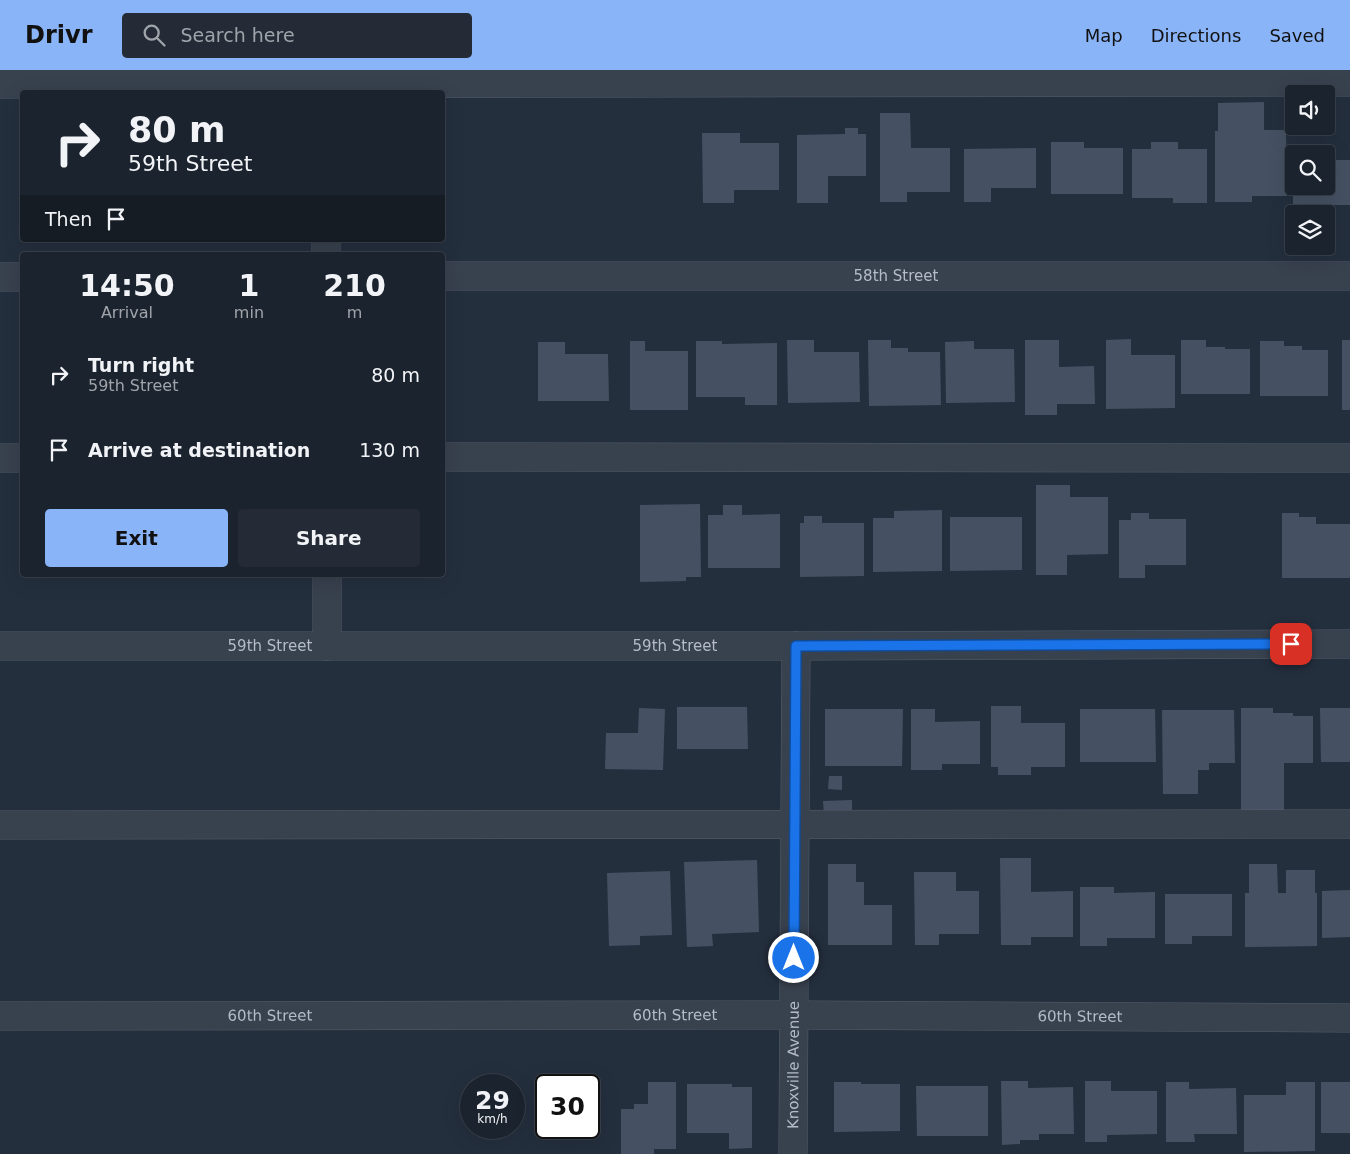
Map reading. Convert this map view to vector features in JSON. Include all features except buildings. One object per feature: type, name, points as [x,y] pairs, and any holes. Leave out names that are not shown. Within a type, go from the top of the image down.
[{"type":"street","points":[[0,84],[325,82],[1350,82]]},
{"type":"street","name":"58th Street","points":[[445,276],[1350,276]]},
{"type":"street","points":[[0,277],[20,277]]},
{"type":"street","points":[[0,458],[20,458]]},
{"type":"street","points":[[445,458],[1350,458]]},
{"type":"street","points":[[326,577],[327,646]]},
{"type":"street","name":"59th Street","points":[[0,646],[1350,644]]},
{"type":"street","name":"Knoxville Avenue","points":[[793,1154],[796,646]]},
{"type":"street","points":[[0,825],[1350,824]]},
{"type":"street","name":"60th Street","points":[[0,1016],[794,1015],[1350,1018]]},
{"type":"route","points":[[794,958],[796,646],[1291,644]]}]
